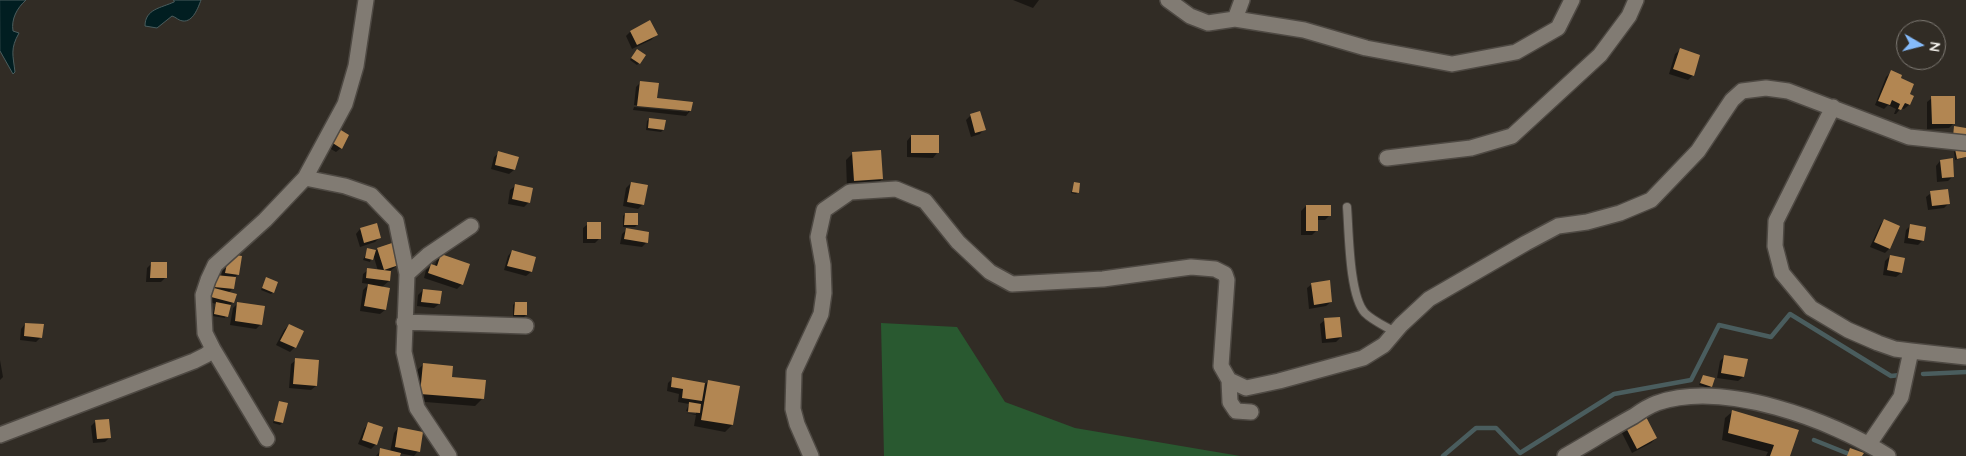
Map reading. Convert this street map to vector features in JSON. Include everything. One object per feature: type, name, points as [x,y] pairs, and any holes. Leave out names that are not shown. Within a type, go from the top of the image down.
[{"type":"street","points":[[267,440],[205,333],[202,295],[216,265],[265,220],[305,178],[345,104],[356,66],[368,0]]},
{"type":"street","points":[[1168,0],[1190,16],[1208,24],[1235,19],[1304,30],[1366,48],[1452,64],[1516,52],[1558,28],[1572,0]]},
{"type":"street","points":[[1235,19],[1242,0]]},
{"type":"street","points":[[1387,158],[1471,148],[1512,136],[1600,55],[1629,16],[1636,0]]},
{"type":"street","points":[[1228,380],[1246,388],[1363,358],[1384,345],[1429,299],[1558,226],[1587,222],[1620,214],[1652,200],[1698,151],[1732,100],[1742,91],[1766,88],[1788,91],[1909,137],[1966,143]]},
{"type":"street","points":[[1833,107],[1776,220],[1775,246],[1782,273],[1811,308],[1848,330],[1878,344],[1911,352],[1966,357]]},
{"type":"street","points":[[305,178],[345,186],[371,195],[396,221],[407,274],[404,352],[417,408],[449,456]]},
{"type":"street","points":[[812,456],[793,409],[794,372],[821,314],[824,293],[823,265],[818,237],[824,210],[850,192],[896,189],[924,201],[958,242],[990,272],[1012,284],[1103,279],[1191,268],[1215,269],[1225,274],[1227,280],[1221,366],[1228,380],[1230,402],[1236,411],[1251,412]]},
{"type":"street","points":[[407,274],[428,255],[471,226]]},
{"type":"street","points":[[404,322],[526,326]]},
{"type":"street","points":[[0,435],[194,361],[213,349]]},
{"type":"street","points":[[1869,444],[1901,397],[1911,352]]},
{"type":"street","points":[[1565,456],[1656,403],[1682,397],[1716,396],[1759,401],[1800,414],[1869,444],[1888,456]]},
{"type":"lane","points":[[1347,206],[1354,283],[1360,304],[1365,312],[1395,332]]},
{"type":"green space","points":[[881,323],[957,327],[1005,402],[1075,428],[1240,456],[884,456]]},
{"type":"water","points":[[0,0],[26,0],[17,10],[13,22],[13,31],[19,33],[13,48],[15,72],[13,74],[0,51]]},
{"type":"water","points":[[174,0],[201,0],[195,14],[187,21],[182,21],[172,16],[157,28],[145,26],[146,20],[151,13],[174,2]]},
{"type":"building","points":[[650,20],[658,35],[637,45],[630,31]]},
{"type":"building","points":[[1680,48],[1700,55],[1694,76],[1673,69]]},
{"type":"building","points":[[637,49],[646,55],[640,64],[631,58]]},
{"type":"building","points":[[1891,70],[1902,75],[1901,78],[1914,84],[1910,94],[1914,96],[1910,105],[1905,103],[1901,110],[1898,109],[1900,104],[1892,100],[1890,105],[1878,101]]},
{"type":"building","points":[[640,81],[659,83],[657,98],[693,102],[691,111],[637,106]]},
{"type":"building","points":[[1931,96],[1955,96],[1955,124],[1932,124]]},
{"type":"building","points":[[980,111],[986,130],[975,133],[970,114]]},
{"type":"building","points":[[649,118],[666,120],[664,130],[648,128]]},
{"type":"building","points":[[1954,126],[1966,128],[1966,138],[1953,137]]},
{"type":"building","points":[[336,127],[349,135],[342,149],[328,140]]},
{"type":"building","points":[[911,135],[939,135],[939,153],[911,153]]},
{"type":"building","points":[[1966,147],[1966,157],[1957,159],[1955,149]]},
{"type":"building","points":[[881,150],[883,179],[854,181],[852,152]]},
{"type":"building","points":[[498,151],[519,157],[515,170],[495,165]]},
{"type":"building","points":[[1953,158],[1954,177],[1942,178],[1940,160]]},
{"type":"building","points":[[631,182],[648,185],[644,205],[627,202]]},
{"type":"building","points":[[1074,182],[1080,183],[1079,193],[1072,192]]},
{"type":"building","points":[[515,184],[533,188],[530,203],[512,199]]},
{"type":"building","points":[[1948,189],[1950,204],[1932,206],[1930,191]]},
{"type":"building","points":[[1306,205],[1331,205],[1331,216],[1318,216],[1318,231],[1306,231]]},
{"type":"building","points":[[625,213],[638,213],[638,225],[624,225]]},
{"type":"building","points":[[1884,219],[1900,226],[1890,249],[1874,242]]},
{"type":"building","points":[[587,222],[601,222],[601,239],[587,239]]},
{"type":"building","points":[[377,223],[381,238],[364,243],[360,228]]},
{"type":"building","points":[[1910,224],[1926,227],[1924,241],[1908,238]]},
{"type":"building","points":[[626,228],[649,232],[648,243],[624,239]]},
{"type":"building","points":[[392,243],[399,265],[384,270],[377,248]]},
{"type":"building","points":[[367,248],[376,250],[373,260],[365,258]]},
{"type":"building","points":[[512,250],[536,257],[532,272],[507,266]]},
{"type":"building","points":[[229,254],[242,256],[239,275],[225,273]]},
{"type":"building","points":[[441,254],[470,264],[463,285],[428,273],[431,264],[437,266]]},
{"type":"building","points":[[1890,255],[1905,258],[1902,273],[1887,270]]},
{"type":"building","points":[[151,262],[167,262],[167,278],[150,278]]},
{"type":"building","points":[[367,268],[391,271],[390,281],[366,278]]},
{"type":"building","points":[[215,275],[236,277],[234,289],[214,287]]},
{"type":"building","points":[[266,277],[278,282],[274,293],[262,288]]},
{"type":"building","points":[[1330,280],[1332,302],[1314,305],[1311,283]]},
{"type":"building","points":[[368,284],[390,288],[386,310],[364,306]]},
{"type":"building","points":[[214,288],[237,294],[234,303],[211,297]]},
{"type":"building","points":[[423,289],[442,291],[440,304],[421,302]]},
{"type":"building","points":[[216,302],[231,305],[228,317],[214,314]]},
{"type":"building","points":[[237,302],[265,306],[262,325],[235,321]]},
{"type":"building","points":[[515,302],[527,302],[527,315],[514,315]]},
{"type":"building","points":[[1340,317],[1342,337],[1326,339],[1324,318]]},
{"type":"building","points":[[25,323],[44,324],[42,338],[24,336]]},
{"type":"building","points":[[289,324],[304,331],[296,348],[280,341]]},
{"type":"building","points":[[1724,355],[1748,359],[1744,377],[1721,373]]},
{"type":"building","points":[[295,358],[319,360],[317,386],[293,384]]},
{"type":"building","points":[[423,363],[453,366],[452,377],[486,380],[484,399],[420,394]]},
{"type":"building","points":[[1703,375],[1715,378],[1712,387],[1700,383]]},
{"type":"building","points":[[672,377],[705,383],[702,401],[682,398],[683,389],[671,387]]},
{"type":"building","points":[[708,380],[740,386],[733,425],[701,420]]},
{"type":"building","points":[[279,401],[288,403],[283,423],[274,421]]},
{"type":"building","points":[[689,402],[701,404],[700,413],[688,412]]},
{"type":"building","points":[[1732,410],[1799,430],[1790,456],[1770,456],[1774,445],[1728,433]]},
{"type":"building","points":[[1643,411],[1657,438],[1637,449],[1623,422]]},
{"type":"building","points":[[109,419],[111,438],[97,439],[95,420]]},
{"type":"building","points":[[368,422],[383,427],[377,445],[362,440]]},
{"type":"building","points":[[398,427],[423,432],[420,452],[395,447]]},
{"type":"building","points":[[380,448],[401,453],[400,456],[379,456]]},
{"type":"building","points":[[1850,448],[1864,453],[1862,456],[1847,456]]},
{"type":"waterway","points":[[1443,456],[1476,428],[1496,428],[1520,453],[1614,394],[1691,380],[1719,325],[1771,337],[1790,314],[1891,376],[1900,375]]},
{"type":"waterway","points":[[1923,374],[1966,372]]},
{"type":"waterway","points":[[1814,440],[1854,456]]}]
